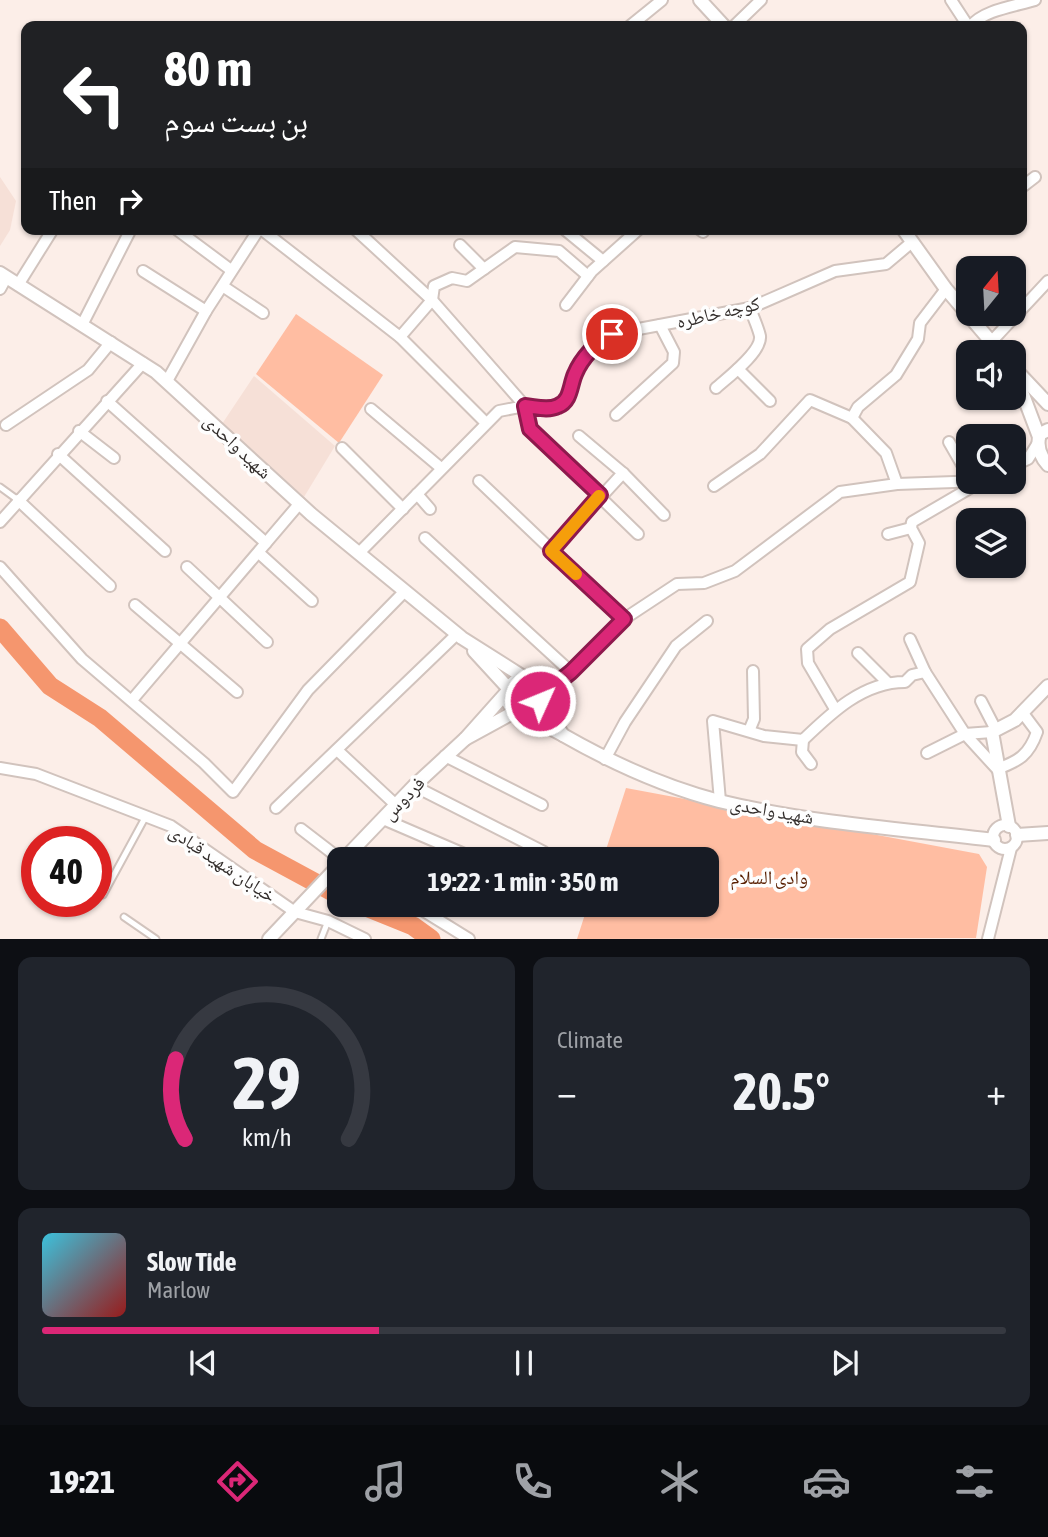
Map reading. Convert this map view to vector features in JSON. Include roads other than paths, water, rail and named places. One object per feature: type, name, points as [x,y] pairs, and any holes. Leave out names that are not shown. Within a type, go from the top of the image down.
[{"type":"street","points":[[636,21],[662,0]]},
{"type":"street","points":[[700,0],[719,21]]},
{"type":"street","points":[[739,21],[761,0]]},
{"type":"street","points":[[951,0],[966,21]]},
{"type":"street","points":[[974,21],[996,11],[1035,0]]},
{"type":"street","points":[[1027,183],[1035,177]]},
{"type":"street","points":[[18,285],[49,235]]},
{"type":"street","points":[[82,325],[128,235]]},
{"type":"street","points":[[184,235],[231,270]]},
{"type":"street","points":[[167,381],[206,311],[225,287],[231,270],[256,235]]},
{"type":"street","points":[[268,235],[400,337],[486,423]]},
{"type":"street","points":[[362,235],[432,300],[525,406],[530,429],[638,534]]},
{"type":"street","points":[[559,251],[564,235]]},
{"type":"street","points":[[572,235],[603,261]]},
{"type":"street","points":[[566,305],[588,276],[632,235]]},
{"type":"street","name":"كوچه خاطره","points":[[525,406],[549,409],[560,406],[568,396],[575,372],[605,337],[750,308],[835,271],[886,264],[906,235]]},
{"type":"street","points":[[908,235],[946,289],[989,340]]},
{"type":"street","points":[[460,244],[484,269]]},
{"type":"street","points":[[400,337],[432,300],[434,286],[443,280],[467,281],[515,247],[559,251],[588,276]]},
{"type":"street","points":[[143,271],[206,311]]},
{"type":"street","name":"شهید واحدی","points":[[2,280],[18,285],[111,342],[167,381],[300,503],[460,636]]},
{"type":"street","points":[[1001,340],[1048,281]]},
{"type":"street","points":[[225,287],[263,313]]},
{"type":"street","points":[[852,418],[858,407],[896,374],[918,339],[920,323],[946,289]]},
{"type":"street","points":[[716,388],[738,369],[758,345],[760,338],[750,308]]},
{"type":"street","points":[[616,415],[673,363],[674,352],[660,325]]},
{"type":"street","points":[[6,425],[88,370],[111,342]]},
{"type":"street","points":[[0,522],[58,454],[143,363]]},
{"type":"street","points":[[738,369],[770,401]]},
{"type":"street","points":[[1026,381],[1048,404]]},
{"type":"street","points":[[1026,399],[1042,437],[1041,456],[1048,465]]},
{"type":"street","points":[[714,486],[760,454],[810,400],[852,418],[886,453],[897,484]]},
{"type":"street","points":[[107,401],[263,548],[312,601]]},
{"type":"street","points":[[359,553],[499,411],[525,406]]},
{"type":"street","points":[[371,409],[441,468]]},
{"type":"street","points":[[79,431],[114,458]]},
{"type":"street","points":[[579,436],[623,473],[664,515]]},
{"type":"street","points":[[1042,437],[1028,459],[1048,465]]},
{"type":"street","points":[[949,442],[956,453]]},
{"type":"street","points":[[342,448],[403,509]]},
{"type":"street","points":[[58,454],[165,551]]},
{"type":"street","points":[[551,551],[623,473]]},
{"type":"street","points":[[479,481],[624,619]]},
{"type":"street","points":[[465,740],[518,712],[531,712],[541,698],[624,619],[677,584],[704,583],[735,571],[840,492],[897,484],[956,482]]},
{"type":"street","points":[[835,709],[808,663],[807,649],[830,629],[909,582],[919,543],[911,528],[914,519],[956,492]]},
{"type":"street","points":[[417,494],[430,509]]},
{"type":"street","points":[[18,500],[110,586]]},
{"type":"street","points":[[132,700],[221,599],[300,503]]},
{"type":"street","points":[[888,534],[911,528]]},
{"type":"street","points":[[425,538],[571,672]]},
{"type":"street","points":[[0,567],[82,659],[204,763],[233,792],[308,690],[405,591]]},
{"type":"street","points":[[187,567],[267,642]]},
{"type":"street","points":[[135,605],[237,692]]},
{"type":"street","points":[[605,759],[625,722],[676,646],[707,621]]},
{"type":"street","points":[[460,636],[535,682],[541,698],[563,735]]},
{"type":"street","points":[[460,636],[507,690],[508,704],[518,712]]},
{"type":"street","points":[[275,808],[460,636]]},
{"type":"street","points":[[910,639],[925,672],[965,734],[997,769]]},
{"type":"street","points":[[858,653],[887,682]]},
{"type":"street","points":[[750,731],[754,719],[753,671]]},
{"type":"street","points":[[811,764],[802,752],[803,740],[835,709],[887,682],[905,682],[912,675],[925,672]]},
{"type":"street","points":[[465,740],[515,681],[525,678]]},
{"type":"street","points":[[927,753],[965,734],[994,731],[1022,712],[1048,686]]},
{"type":"street","points":[[981,701],[994,731],[997,769],[1013,830],[988,939]]},
{"type":"street","name":"شهید واحدی","points":[[518,712],[605,759],[720,801],[826,820],[993,840]]},
{"type":"street","points":[[997,769],[1024,757],[1032,746],[1037,732],[1022,712]]},
{"type":"street","points":[[720,801],[713,720],[750,731],[803,740]]},
{"type":"street","name":"فردوس","points":[[355,847],[414,786],[465,740]]},
{"type":"street","points":[[337,750],[396,805]]},
{"type":"street","points":[[445,756],[542,805]]},
{"type":"street","name":"خیابان شهید قبادی","points":[[0,768],[36,774],[172,826],[297,909],[365,939]]},
{"type":"street","points":[[414,786],[534,847]]},
{"type":"street","points":[[383,819],[447,847]]},
{"type":"street","points":[[1011,848],[1002,848],[993,840],[997,828],[1048,834]]},
{"type":"street","points":[[301,829],[327,850]]},
{"type":"street","name":"فردوس","points":[[285,925],[327,876]]},
{"type":"street","points":[[433,917],[469,939]]},
{"type":"street","points":[[269,939],[285,925]]},
{"type":"street","points":[[281,939],[285,925]]},
{"type":"lane","points":[[0,487],[18,500]]},
{"type":"lane","points":[[112,878],[146,816]]},
{"type":"lane","points":[[124,918],[156,939]]},
{"type":"lane","points":[[321,939],[328,921]]},
{"type":"waterway","points":[[0,628],[50,686],[100,718],[255,850],[327,889]]},
{"type":"waterway","points":[[391,917],[413,926],[431,939]]},
{"type":"park label","name":"وادی السلام","points":[[769,877]]}]
